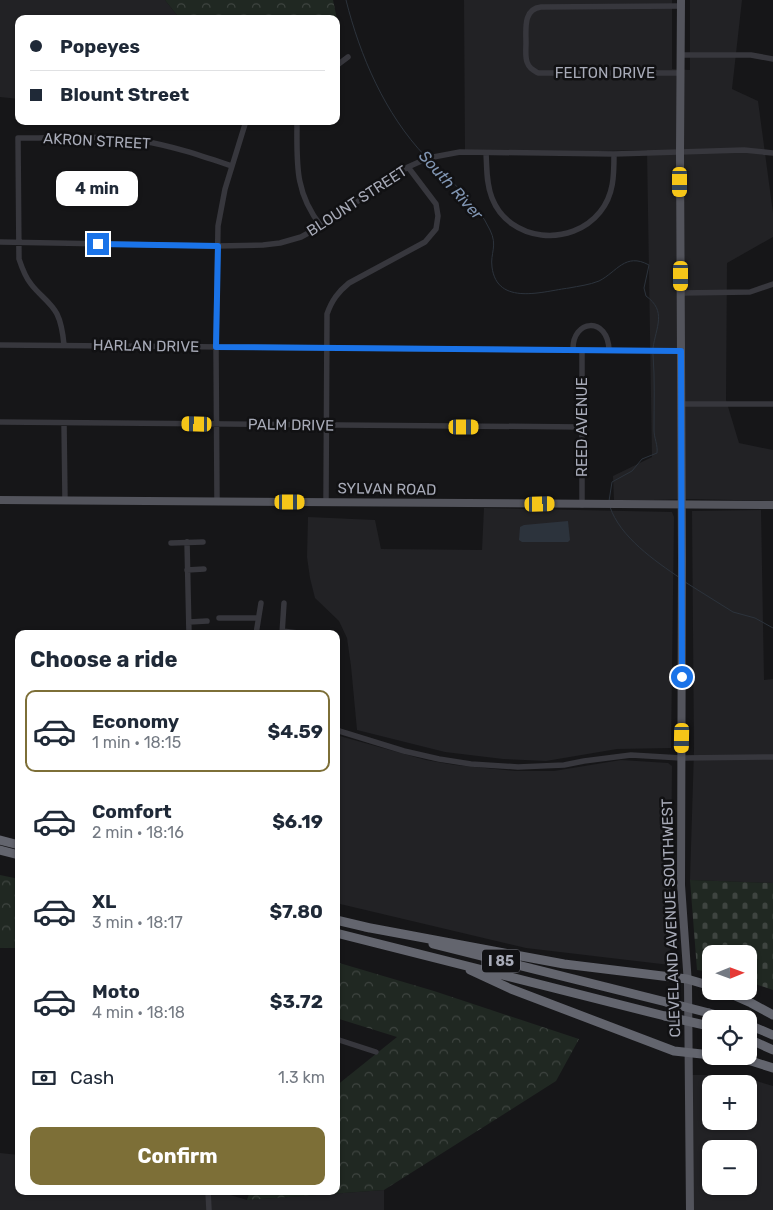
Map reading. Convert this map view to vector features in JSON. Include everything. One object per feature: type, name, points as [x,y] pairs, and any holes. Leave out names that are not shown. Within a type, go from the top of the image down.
[{"type":"highway","points":[[0,840],[15,844]]},
{"type":"highway","points":[[0,850],[15,854]]},
{"type":"highway","name":"I 85","points":[[340,921],[702,1011]]},
{"type":"highway","points":[[365,927],[564,964],[688,979],[702,983]]},
{"type":"highway","name":"I 85","points":[[340,934],[702,1025]]},
{"type":"highway","points":[[456,963],[511,989],[674,1051],[702,1055]]},
{"type":"highway","points":[[746,1000],[773,1015]]},
{"type":"highway","points":[[757,1028],[773,1035]]},
{"type":"highway","points":[[757,1043],[773,1050]]},
{"type":"highway","points":[[757,1063],[773,1068]]},
{"type":"main road","name":"CLEVELAND AVENUE SOUTHWEST","points":[[681,3],[681,885],[688,979],[690,1210]]},
{"type":"main road","name":"SYLVAN ROAD","points":[[0,500],[773,506]]},
{"type":"street","name":"FELTON DRIVE","points":[[536,0],[535,9],[527,18],[526,23],[527,61],[531,68],[538,73],[681,73]]},
{"type":"street","points":[[535,9],[541,7],[681,3]]},
{"type":"street","points":[[681,55],[742,55],[773,60]]},
{"type":"street","points":[[340,63],[348,57]]},
{"type":"street","points":[[217,502],[216,347],[218,246],[221,207],[245,125]]},
{"type":"street","points":[[297,125],[299,181],[306,205],[320,226]]},
{"type":"street","name":"AKRON STREET","points":[[18,243],[18,138],[141,141],[172,147],[232,166]]},
{"type":"street","name":"BLOUNT STREET","points":[[0,242],[218,246],[263,246],[280,243],[301,237],[320,226],[408,166],[444,154],[614,154],[744,150],[773,153]]},
{"type":"street","points":[[486,153],[488,186],[498,211],[520,229],[548,236],[563,235],[577,231],[600,213],[608,201],[612,187],[614,154]]},
{"type":"street","points":[[326,502],[327,314],[331,302],[338,291],[349,283],[425,242],[436,229],[438,216],[436,204],[408,166]]},
{"type":"street","points":[[18,243],[19,259],[23,272],[30,284],[49,302],[56,313],[62,329],[64,345]]},
{"type":"street","points":[[681,293],[750,292],[773,284]]},
{"type":"street","points":[[573,350],[577,333],[583,328],[593,326],[600,328],[606,334],[609,350]]},
{"type":"street","name":"HARLAN DRIVE","points":[[0,345],[681,351]]},
{"type":"street","name":"REED AVENUE","points":[[582,350],[582,504]]},
{"type":"street","points":[[682,404],[773,404]]},
{"type":"street","name":"PALM DRIVE","points":[[0,422],[581,427]]},
{"type":"street","points":[[64,423],[65,500]]},
{"type":"street","points":[[187,542],[189,630]]},
{"type":"street","points":[[171,543],[203,542]]},
{"type":"street","points":[[187,570],[204,569]]},
{"type":"street","points":[[256,630],[261,603]]},
{"type":"street","points":[[282,630],[284,603]]},
{"type":"street","points":[[219,618],[258,618]]},
{"type":"street","points":[[189,622],[207,622]]},
{"type":"street","points":[[340,731],[404,751],[471,764],[518,767],[564,765],[631,755],[681,758],[773,757]]},
{"type":"street","points":[[340,1040],[376,1052]]},
{"type":"street","points":[[208,1195],[208,1210]]},
{"type":"shaded area","points":[[0,0],[165,0],[177,15],[15,15],[15,99],[0,97]]},
{"type":"shaded area","points":[[464,0],[672,0],[672,69],[690,70],[690,0],[742,0],[732,89],[758,101],[773,213],[773,237],[727,263],[726,400],[739,443],[773,450],[773,501],[692,499],[614,501],[613,476],[652,457],[647,150],[465,154]]},
{"type":"shaded area","points":[[484,508],[672,512],[674,517],[671,748],[617,749],[546,761],[503,759],[445,752],[357,730],[347,638],[339,621],[315,598],[310,578],[307,557],[308,517],[375,520],[381,549],[482,550]]},
{"type":"shaded area","points":[[761,510],[764,680],[773,679],[773,883],[690,880],[694,750],[692,511]]},
{"type":"shaded area","points":[[568,521],[570,540],[568,542],[522,542],[519,540],[520,527],[524,525]]},
{"type":"shaded area","points":[[340,736],[426,760],[516,771],[554,771],[621,760],[668,763],[672,766],[670,965],[526,948],[340,904]]},
{"type":"shaded area","points":[[685,1075],[702,1075],[702,1130],[757,1130],[757,1081],[773,1086],[773,1210],[690,1210]]},
{"type":"shaded area","points":[[0,1153],[15,1155],[15,1195],[230,1195],[247,1200],[340,1195],[340,1193],[384,1190],[384,1210],[0,1210]]},
{"type":"green space","points":[[165,0],[333,0],[336,15],[177,15]]},
{"type":"green space","points":[[0,875],[15,878],[15,948],[0,948]]},
{"type":"green space","points":[[690,880],[773,883],[773,990],[758,985],[758,945],[702,945],[702,971],[697,970]]},
{"type":"green space","points":[[340,963],[434,991],[579,1039],[556,1081],[384,1190],[340,1193],[340,1083],[397,1037],[340,1019]]},
{"type":"green space","points":[[249,1195],[316,1195],[247,1200]]},
{"type":"waterway","name":"South River","points":[[346,0],[367,63],[386,103],[411,140],[425,156]]},
{"type":"waterway","name":"South River","points":[[430,160],[471,201],[485,220],[494,245],[492,267],[496,280],[503,288],[523,294],[547,292],[599,281],[627,262],[634,261],[649,265],[644,288],[646,296],[652,302],[658,314],[658,326],[653,348]]},
{"type":"waterway","name":"South River","points":[[609,501],[612,482],[632,471],[642,459],[657,453],[654,430],[653,354]]},
{"type":"waterway","name":"South River","points":[[610,507],[615,518],[630,538],[650,556],[680,578]]},
{"type":"waterway","name":"South River","points":[[685,582],[733,612],[755,618],[773,628]]},
{"type":"route","points":[[98,244],[218,246],[216,347],[681,351],[682,677]]}]
